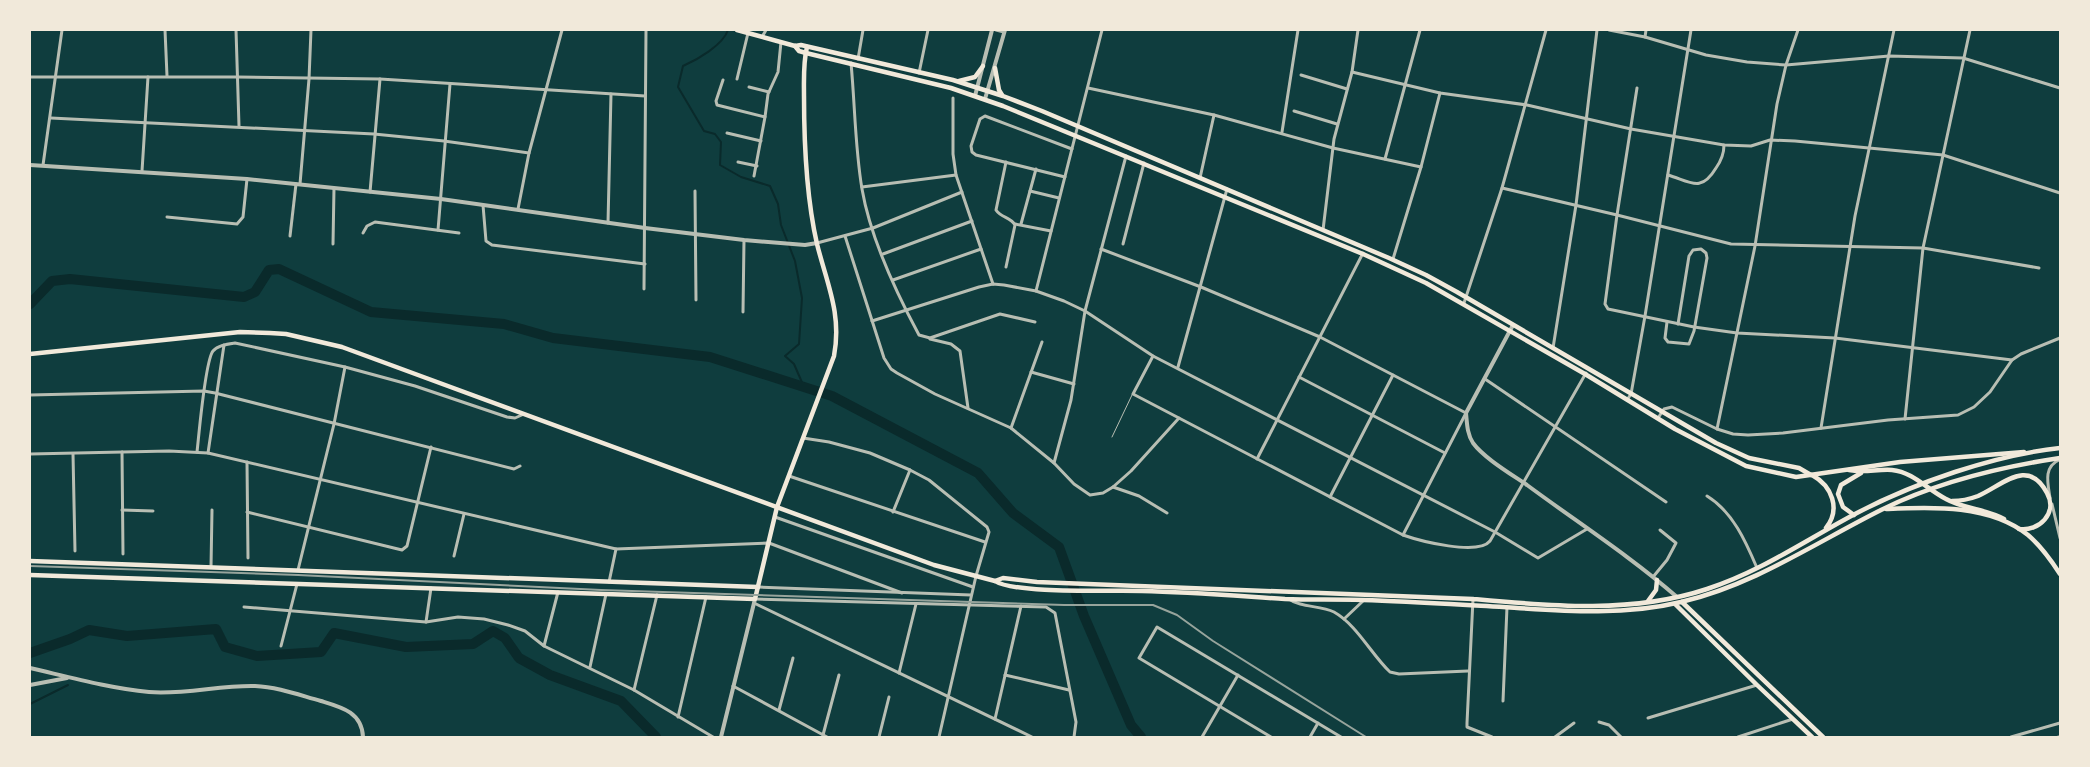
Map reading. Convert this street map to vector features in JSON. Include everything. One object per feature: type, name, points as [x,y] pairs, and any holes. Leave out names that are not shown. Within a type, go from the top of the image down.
[{"type":"main road","points":[[739,31],[795,46],[807,47],[957,82],[1003,96],[1393,259],[1466,297],[1552,349],[1627,400],[1675,429],[1746,466],[1788,476],[1812,475],[1900,462],[2060,448]]},
{"type":"main road","points":[[795,46],[799,51],[806,53],[951,88],[985,99],[1363,254],[1426,283],[1510,331],[1631,394],[1716,443],[1749,458],[1799,468],[1812,475],[1826,485],[1833,500],[1832,517],[1824,531]]},
{"type":"main road","points":[[30,575],[657,595],[754,601],[777,507],[834,356],[838,337],[837,320],[817,243],[809,198],[804,134],[807,47]]},
{"type":"main road","points":[[957,82],[975,77],[983,66]]},
{"type":"main road","points":[[995,68],[999,90],[1003,96]]},
{"type":"main road","points":[[30,354],[240,332],[286,334],[342,347],[934,565],[995,581],[1002,585],[1036,588],[1141,588],[1473,599],[1507,605],[1597,612],[1676,604],[1729,588],[1761,574],[1882,509],[1918,495],[2009,466],[2060,459]]},
{"type":"main road","points":[[995,581],[1003,578],[1289,599],[1473,605],[1597,606],[1675,598],[1727,582],[1758,569],[1854,515],[1915,487],[1962,471],[2035,451]]},
{"type":"main road","points":[[1849,470],[1862,472],[1892,470],[1907,474],[1947,500],[1996,515],[2011,525]]},
{"type":"main road","points":[[1854,515],[1842,507],[1838,494],[1839,488],[1846,481],[1862,472]]},
{"type":"main road","points":[[1882,509],[1934,508],[1966,511],[1995,518],[2026,530],[2039,525],[2047,518],[2051,502],[2045,489],[2037,480],[2021,475],[2010,478],[1977,496],[1962,500],[1947,500]]},
{"type":"main road","points":[[2018,528],[2042,549],[2060,574]]},
{"type":"main road","points":[[30,561],[758,588]]},
{"type":"main road","points":[[1648,601],[1656,590],[1655,578]]},
{"type":"main road","points":[[1682,602],[1823,737]]},
{"type":"main road","points":[[1676,604],[1756,685],[1812,737]]},
{"type":"main road","points":[[1761,689],[1767,684]]},
{"type":"street","points":[[43,165],[62,30]]},
{"type":"street","points":[[165,30],[167,76]]},
{"type":"street","points":[[236,30],[239,126]]},
{"type":"street","points":[[290,236],[305,130],[311,30]]},
{"type":"street","points":[[518,210],[529,154],[562,30]]},
{"type":"street","points":[[644,289],[646,30]]},
{"type":"street","points":[[762,37],[766,30]]},
{"type":"street","points":[[858,59],[863,30]]},
{"type":"street","points":[[919,73],[928,30]]},
{"type":"street","points":[[975,96],[994,30],[1005,31],[985,99]]},
{"type":"street","points":[[1036,291],[1102,30]]},
{"type":"street","points":[[1282,132],[1298,30]]},
{"type":"street","points":[[1323,230],[1337,124],[1352,72],[1358,30]]},
{"type":"street","points":[[1385,160],[1420,30]]},
{"type":"street","points":[[1464,303],[1502,188],[1546,30]]},
{"type":"street","points":[[1552,349],[1576,205],[1597,30]]},
{"type":"street","points":[[1609,30],[1645,37],[1688,50],[1747,62],[1786,65],[1889,56],[1963,58],[2060,88]]},
{"type":"street","points":[[1645,37],[1646,30]]},
{"type":"street","points":[[1627,400],[1631,394],[1645,316],[1691,30]]},
{"type":"street","points":[[1717,429],[1755,246],[1770,140],[1786,65],[1798,30]]},
{"type":"street","points":[[1821,428],[1868,147],[1894,30]]},
{"type":"street","points":[[1905,419],[1923,248],[1970,30]]},
{"type":"street","points":[[737,79],[748,33]]},
{"type":"street","points":[[754,176],[769,92],[778,72],[781,42]]},
{"type":"street","points":[[851,63],[862,187],[873,228],[906,311],[919,335],[951,344],[960,351],[968,408]]},
{"type":"street","points":[[1352,72],[1440,93],[1526,105],[1630,129],[1724,145],[1751,146],[1770,140],[1943,155],[2060,193]]},
{"type":"street","points":[[1301,75],[1347,89]]},
{"type":"street","points":[[30,77],[167,76],[380,80],[645,96]]},
{"type":"street","points":[[142,171],[148,77]]},
{"type":"street","points":[[370,192],[380,80]]},
{"type":"street","points":[[723,80],[716,101],[717,105],[766,117]]},
{"type":"street","points":[[438,230],[450,84]]},
{"type":"street","points":[[749,87],[769,92]]},
{"type":"street","points":[[1088,88],[1214,115],[1282,132],[1333,148],[1421,167]]},
{"type":"street","points":[[1638,88],[1617,215],[1605,304],[1608,309],[1694,328],[1737,333],[1836,338],[1911,349],[2012,360]]},
{"type":"street","points":[[1393,259],[1421,167],[1440,93]]},
{"type":"street","points":[[608,223],[610,94]]},
{"type":"street","points":[[953,98],[956,175],[993,284]]},
{"type":"street","points":[[1294,111],[1337,124]]},
{"type":"street","points":[[1200,178],[1214,115]]},
{"type":"street","points":[[1065,176],[976,155],[972,152],[972,146],[982,117],[987,116],[1072,149]]},
{"type":"street","points":[[51,118],[374,134],[444,141],[529,154]]},
{"type":"street","points":[[727,133],[761,141]]},
{"type":"street","points":[[1668,175],[1696,184],[1703,184],[1710,178],[1720,162],[1724,145]]},
{"type":"street","points":[[1054,462],[1074,384],[1085,311],[1126,156]]},
{"type":"street","points":[[738,162],[756,166]]},
{"type":"street","points":[[1006,162],[996,210],[1015,224],[1051,231]]},
{"type":"street","points":[[1122,244],[1144,163]]},
{"type":"street","points":[[30,165],[142,171],[298,184],[441,199],[695,234],[805,244],[817,243],[873,228],[962,192]]},
{"type":"street","points":[[1021,224],[1036,169]]},
{"type":"street","points":[[862,187],[956,175]]},
{"type":"street","points":[[167,217],[237,224],[243,217],[248,179]]},
{"type":"street","points":[[333,244],[334,188]]},
{"type":"street","points":[[1502,188],[1731,244],[1923,248],[2039,268]]},
{"type":"street","points":[[1178,367],[1227,189]]},
{"type":"street","points":[[695,191],[696,300]]},
{"type":"street","points":[[1030,191],[1059,198]]},
{"type":"street","points":[[483,205],[486,241],[492,246],[645,264]]},
{"type":"street","points":[[883,254],[972,221]]},
{"type":"street","points":[[363,234],[367,226],[375,222],[459,233]]},
{"type":"street","points":[[1006,267],[1016,230],[1015,224]]},
{"type":"street","points":[[845,236],[884,358],[891,369],[935,394],[1011,428],[1054,462],[1074,484],[1090,494],[1103,493],[1113,487],[1131,471],[1179,418]]},
{"type":"street","points":[[743,312],[746,240]]},
{"type":"street","points":[[1257,459],[1366,248]]},
{"type":"street","points":[[893,280],[981,249]]},
{"type":"street","points":[[1101,249],[1201,287],[1320,337],[1466,413]]},
{"type":"street","points":[[1667,322],[1665,338],[1668,342],[1690,344],[1707,258],[1705,251],[1700,249],[1693,250],[1689,256],[1678,324]]},
{"type":"street","points":[[872,321],[993,284],[1036,291],[1085,311],[1153,356],[1178,367],[1495,532],[1538,558],[1587,529]]},
{"type":"street","points":[[930,338],[1000,314],[1035,322]]},
{"type":"street","points":[[1403,535],[1513,325]]},
{"type":"street","points":[[1658,418],[1667,407],[1672,407],[1717,429],[1733,434],[1748,435],[1958,415],[1974,407],[1990,392],[2012,360],[2021,354],[2060,338]]},
{"type":"street","points":[[1011,428],[1042,342]]},
{"type":"street","points":[[197,452],[210,356],[213,351],[224,345],[241,343],[345,367],[415,386],[507,418],[515,418],[524,414]]},
{"type":"street","points":[[208,453],[215,393],[224,345]]},
{"type":"street","points":[[1153,356],[1133,394],[1403,535],[1435,544],[1477,548],[1487,544],[1495,532],[1587,372]]},
{"type":"street","points":[[298,571],[334,424],[345,367]]},
{"type":"street","points":[[1032,372],[1074,384]]},
{"type":"street","points":[[1330,497],[1393,375]]},
{"type":"street","points":[[1299,378],[1445,453]]},
{"type":"street","points":[[1485,379],[1666,502]]},
{"type":"street","points":[[30,395],[204,391],[514,469],[520,466]]},
{"type":"street","points":[[1466,413],[1467,427],[1473,442],[1485,454],[1655,578],[1675,598],[1682,602]]},
{"type":"street","points":[[803,438],[828,442],[870,453],[910,470],[929,480],[987,527],[989,532],[971,595],[939,737]]},
{"type":"street","points":[[247,512],[402,550],[407,546],[431,447]]},
{"type":"street","points":[[30,454],[169,450],[208,453],[418,504],[616,549],[768,543],[902,593]]},
{"type":"street","points":[[122,452],[123,554]]},
{"type":"street","points":[[73,454],[75,551]]},
{"type":"street","points":[[2060,459],[2050,466],[2048,474],[2051,502],[2060,538]]},
{"type":"street","points":[[247,462],[248,558]]},
{"type":"street","points":[[894,512],[910,470]]},
{"type":"street","points":[[789,476],[985,542]]},
{"type":"street","points":[[1113,487],[1139,496],[1167,513]]},
{"type":"street","points":[[1707,496],[1724,509],[1736,525],[1758,569]]},
{"type":"street","points":[[122,510],[153,510]]},
{"type":"street","points":[[212,510],[212,568]]},
{"type":"street","points":[[454,556],[464,514]]},
{"type":"street","points":[[775,516],[973,587]]},
{"type":"street","points":[[1655,578],[1676,543],[1660,530]]},
{"type":"street","points":[[609,582],[616,549]]},
{"type":"street","points":[[281,646],[297,584]]},
{"type":"street","points":[[426,622],[431,588]]},
{"type":"street","points":[[758,588],[971,595]]},
{"type":"street","points":[[544,646],[558,592]]},
{"type":"street","points":[[590,668],[606,594]]},
{"type":"street","points":[[634,690],[657,595]]},
{"type":"street","points":[[678,717],[706,597]]},
{"type":"street","points":[[1675,598],[1676,604]]},
{"type":"street","points":[[1289,599],[1297,604],[1328,609],[1344,619],[1390,672],[1400,674],[1468,671]]},
{"type":"street","points":[[1473,599],[1468,671],[1468,727],[1492,737]]},
{"type":"street","points":[[1344,619],[1364,600]]},
{"type":"street","points":[[754,601],[1046,607],[1055,614],[1076,722],[1074,737]]},
{"type":"street","points":[[754,601],[1032,737]]},
{"type":"street","points":[[721,737],[754,601]]},
{"type":"street","points":[[899,673],[916,604]]},
{"type":"street","points":[[1503,701],[1507,605]]},
{"type":"street","points":[[995,719],[1021,606]]},
{"type":"street","points":[[244,607],[426,622],[458,617],[484,619],[525,631],[544,646],[634,690],[713,737]]},
{"type":"street","points":[[1271,737],[1139,658],[1157,627],[1341,737]]},
{"type":"street","points":[[779,710],[793,658]]},
{"type":"street","points":[[30,668],[116,688],[151,692],[253,686],[272,688],[342,707],[352,713],[360,722],[363,737]]},
{"type":"street","points":[[733,686],[825,736],[839,675]]},
{"type":"street","points":[[1005,675],[1069,690]]},
{"type":"street","points":[[1202,737],[1238,676]]},
{"type":"street","points":[[30,685],[69,677]]},
{"type":"street","points":[[1648,718],[1756,685]]},
{"type":"street","points":[[879,737],[889,697]]},
{"type":"street","points":[[1738,737],[1793,719]]},
{"type":"street","points":[[1600,722],[1605,722],[1621,737]]},
{"type":"street","points":[[1310,737],[1318,723]]},
{"type":"street","points":[[1555,737],[1574,723]]},
{"type":"street","points":[[2011,737],[2060,723]]},
{"type":"lane","points":[[1112,438],[1133,394]]},
{"type":"waterway","points":[[728,30],[721,41],[715,46],[702,56],[683,66],[678,87],[704,131],[715,134],[721,142],[720,165],[741,177],[770,186],[778,204],[781,225],[795,261],[802,298],[799,344],[785,356],[794,364],[804,387]]},
{"type":"waterway","points":[[30,304],[52,281],[70,279],[244,297],[255,292],[269,270],[279,269],[371,312],[504,324],[553,338],[710,357],[832,396],[978,473],[1013,513],[1059,547],[1084,616],[1131,725],[1141,737]]},
{"type":"waterway","points":[[30,653],[89,630],[127,636],[216,629],[225,647],[257,656],[321,652],[334,633],[406,647],[473,644],[493,631],[505,638],[519,658],[550,675],[621,701],[656,737]]},
{"type":"waterway","points":[[30,704],[68,685]]},
{"type":"railway","points":[[30,566],[298,575],[601,590],[1064,605],[1153,605],[1177,615],[1213,641],[1366,737]]}]
